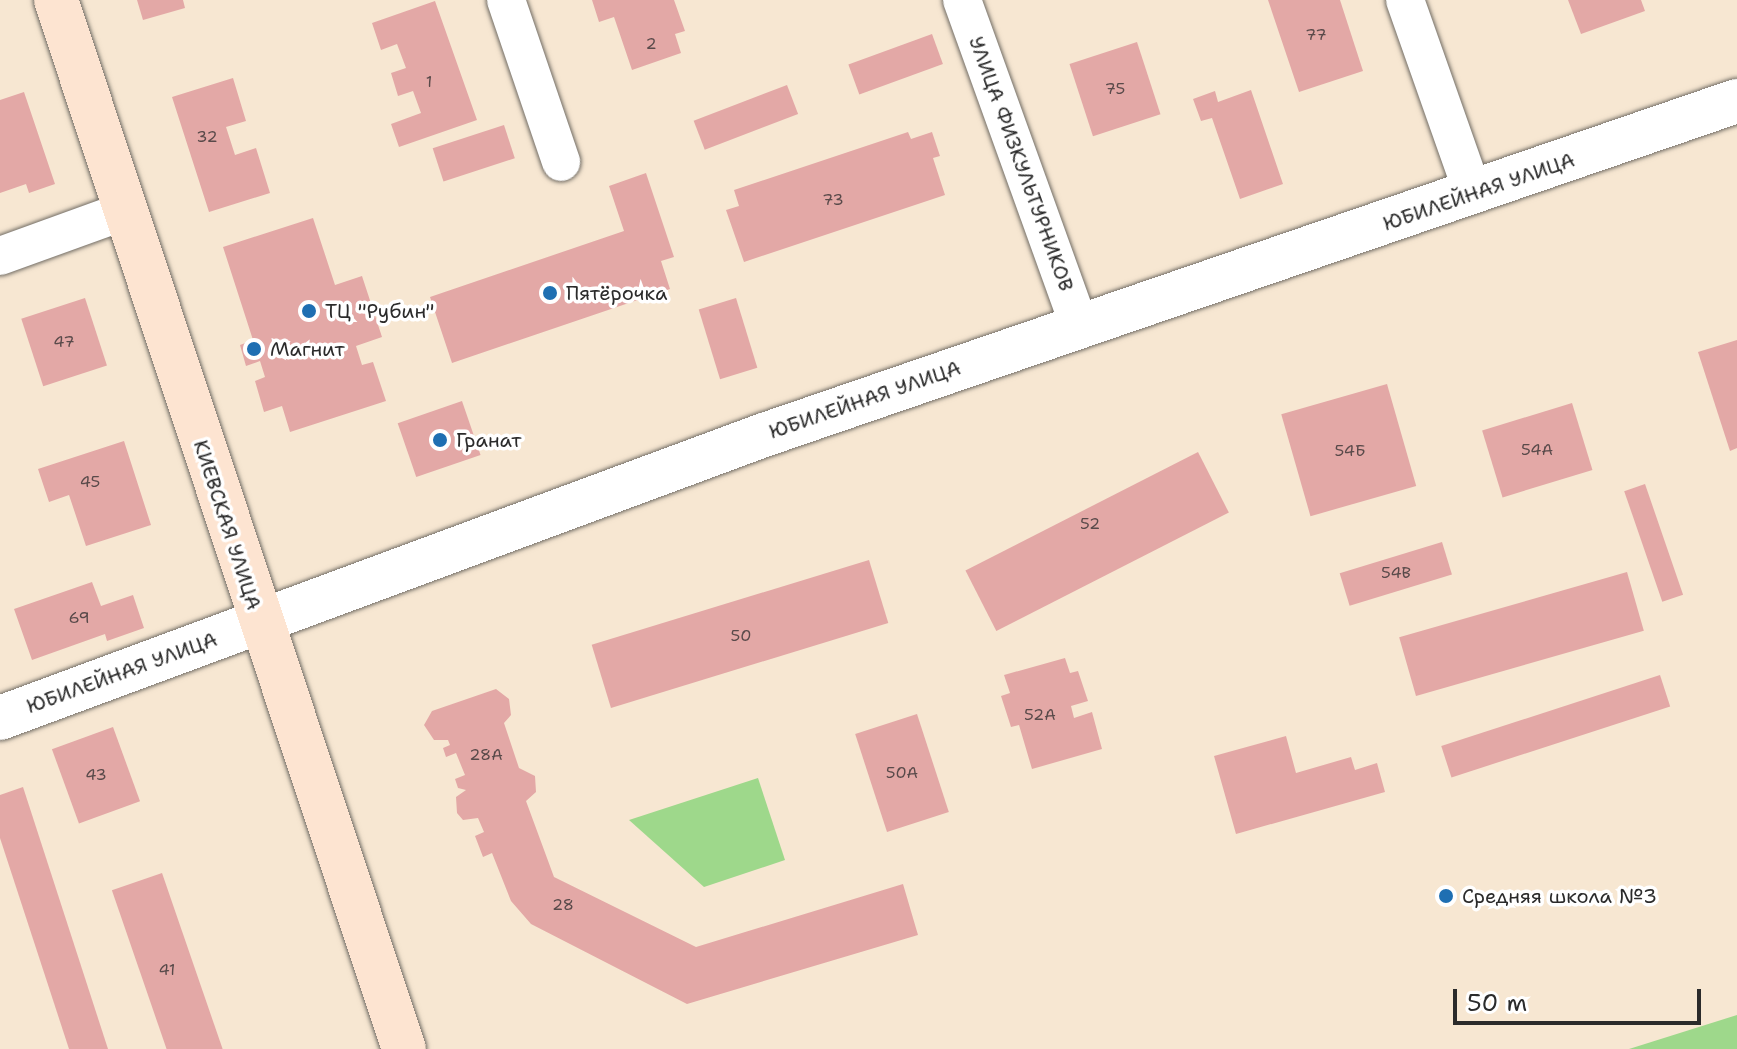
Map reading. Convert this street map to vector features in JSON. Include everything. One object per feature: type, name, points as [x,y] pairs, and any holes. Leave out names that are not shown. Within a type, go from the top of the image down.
[{"type":"main road","name":"КИЕВСКАЯ УЛИЦА","points":[[56,0],[259,622],[404,1049]]},
{"type":"street","points":[[506,0],[561,162]]},
{"type":"street","name":"УЛИЦА ФИЗКУЛЬТУРНИКОВ","points":[[962,0],[1080,328]]},
{"type":"street","points":[[1405,0],[1473,193]]},
{"type":"street","name":"ЮБИЛЕЙНАЯ УЛИЦА","points":[[0,718],[764,435],[1737,101]]},
{"type":"street","points":[[0,256],[124,211]]},
{"type":"green space","points":[[758,778],[785,860],[704,887],[629,820]]},
{"type":"green space","points":[[1737,1015],[1737,1049],[1629,1049]]},
{"type":"building","points":[[137,0],[183,0],[185,8],[143,20]]},
{"type":"building","points":[[592,0],[674,0],[685,31],[675,34],[681,53],[632,70],[614,17],[599,22]]},
{"type":"building","points":[[1268,0],[1340,0],[1363,71],[1299,92]]},
{"type":"building","points":[[1568,0],[1641,0],[1645,11],[1581,34]]},
{"type":"building","points":[[435,1],[477,120],[399,147],[391,124],[421,113],[413,91],[398,96],[391,73],[406,68],[397,44],[381,50],[372,23]]},
{"type":"building","points":[[932,34],[943,64],[859,95],[848,64]]},
{"type":"building","points":[[1137,42],[1160,114],[1093,136],[1069,64]]},
{"type":"building","points":[[233,78],[246,121],[226,127],[235,155],[256,148],[270,193],[209,212],[172,97]]},
{"type":"building","points":[[787,85],[798,114],[705,150],[694,121]]},
{"type":"building","points":[[1251,90],[1283,184],[1240,199],[1212,118],[1201,121],[1193,99],[1215,91],[1218,102]]},
{"type":"building","points":[[24,92],[55,184],[29,193],[26,184],[0,193],[0,100]]},
{"type":"building","points":[[504,125],[515,158],[443,181],[433,148]]},
{"type":"building","points":[[908,132],[911,139],[932,132],[940,156],[933,158],[945,195],[744,262],[726,210],[739,206],[734,190]]},
{"type":"building","name":"Пятёрочка","points":[[646,173],[674,257],[661,261],[670,289],[452,363],[430,297],[624,231],[609,186]]},
{"type":"building","name":"ТЦ \"Рубин\"","points":[[313,218],[335,285],[362,276],[382,337],[356,346],[362,365],[373,362],[386,401],[290,432],[282,406],[264,412],[255,381],[265,377],[260,361],[246,366],[240,345],[253,340],[223,247]]},
{"type":"building","points":[[85,298],[107,366],[43,386],[21,319]]},
{"type":"building","points":[[736,298],[757,368],[720,379],[699,309]]},
{"type":"building","points":[[1737,340],[1737,448],[1730,451],[1698,352]]},
{"type":"building","points":[[1387,384],[1416,486],[1310,516],[1281,414]]},
{"type":"building","name":"Гранат","points":[[462,401],[481,455],[416,477],[398,423]]},
{"type":"building","points":[[1572,403],[1592,470],[1503,497],[1482,430]]},
{"type":"building","points":[[124,441],[151,525],[86,546],[69,495],[49,502],[38,469]]},
{"type":"building","points":[[1198,452],[1229,513],[996,631],[965,570]]},
{"type":"building","points":[[1645,484],[1683,595],[1662,602],[1624,491]]},
{"type":"building","points":[[1442,542],[1452,575],[1350,606],[1340,573]]},
{"type":"building","points":[[869,560],[888,623],[611,708],[592,645]]},
{"type":"building","points":[[1627,572],[1644,631],[1416,696],[1399,637]]},
{"type":"building","points":[[92,582],[101,606],[133,595],[144,628],[107,641],[105,634],[32,660],[14,609]]},
{"type":"building","points":[[1065,658],[1070,673],[1078,671],[1088,701],[1071,706],[1074,718],[1092,712],[1102,749],[1032,769],[1019,725],[1011,727],[1001,696],[1010,693],[1004,675]]},
{"type":"building","points":[[1660,675],[1670,706],[1451,777],[1441,746]]},
{"type":"building","points":[[496,689],[509,699],[511,715],[504,723],[519,768],[535,776],[536,792],[526,801],[554,877],[696,947],[903,884],[918,935],[687,1004],[531,924],[511,901],[492,853],[483,857],[475,836],[484,832],[478,818],[463,820],[457,813],[456,797],[466,790],[458,788],[455,779],[465,775],[456,753],[446,757],[443,748],[450,745],[448,740],[434,740],[424,725],[432,711]]},
{"type":"building","points":[[917,714],[949,812],[887,832],[855,734]]},
{"type":"building","points":[[113,727],[140,801],[79,823],[52,749]]},
{"type":"building","points":[[1286,736],[1296,773],[1351,757],[1355,770],[1377,763],[1385,792],[1236,834],[1214,756]]},
{"type":"building","points":[[23,787],[108,1049],[69,1049],[0,838],[0,795]]},
{"type":"building","points":[[162,873],[223,1049],[167,1049],[112,890]]},
{"type":"place","name":"Пятёрочка","points":[[550,293]]},
{"type":"place","name":"ТЦ \"Рубин\"","points":[[309,311]]},
{"type":"place","name":"Магнит","points":[[254,349]]},
{"type":"place","name":"Гранат","points":[[440,440]]},
{"type":"place","name":"Средняя школа №3","points":[[1446,896]]}]
